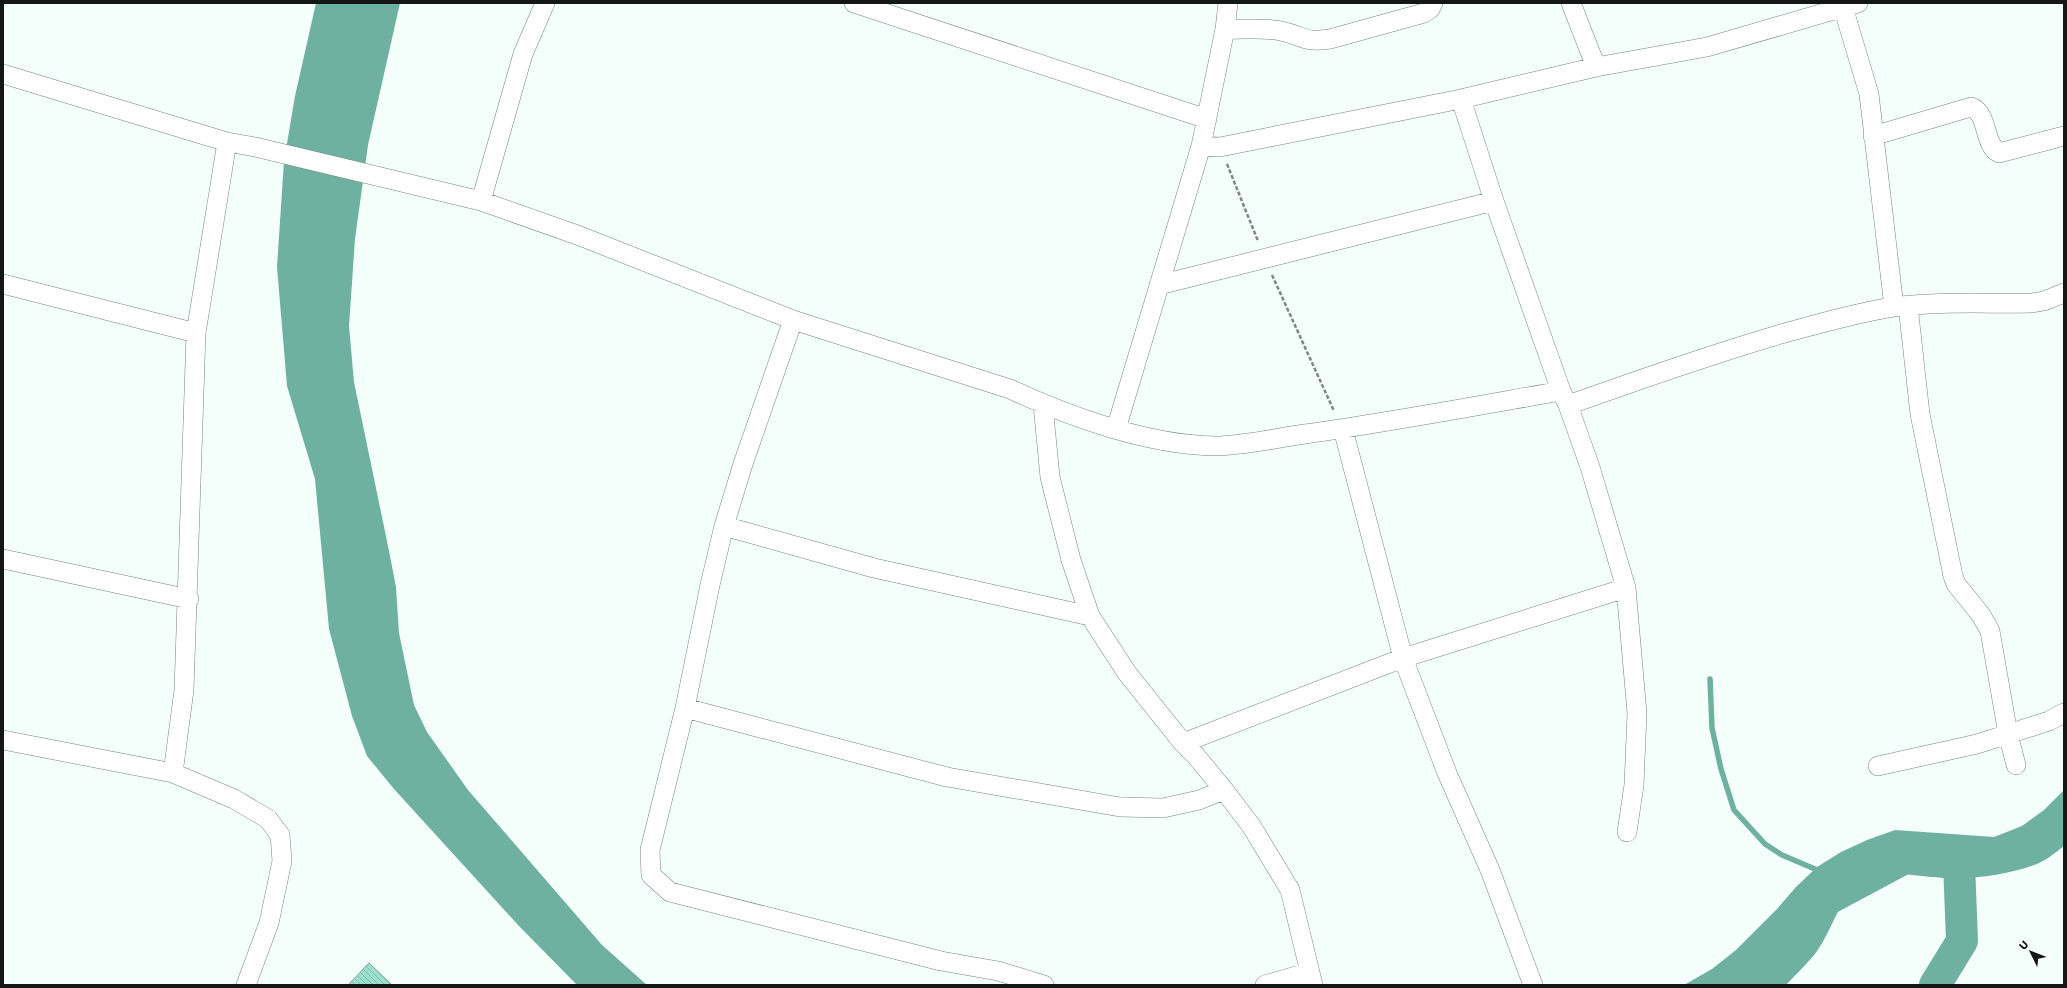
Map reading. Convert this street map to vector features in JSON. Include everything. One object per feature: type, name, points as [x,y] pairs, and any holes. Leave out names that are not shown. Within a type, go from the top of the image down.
[{"type":"street","points":[[481,202],[523,54],[545,3]]},
{"type":"street","points":[[854,3],[896,10],[1207,119]]},
{"type":"street","points":[[1116,429],[1201,146],[1225,29],[1228,3]]},
{"type":"street","points":[[1225,29],[1280,30],[1303,40],[1314,42],[1424,13],[1430,9],[1433,3]]},
{"type":"street","points":[[1571,3],[1596,67]]},
{"type":"street","points":[[1201,146],[1220,147],[1461,99],[1596,67],[1707,47],[1842,6],[1868,94],[1873,136],[1901,307],[1920,414],[1953,576],[1956,584],[1986,623],[1990,631],[2008,734],[2016,765]]},
{"type":"street","points":[[3,74],[227,142],[255,147],[413,184],[481,202],[580,236],[793,320],[1010,389],[1043,405],[1116,429],[1180,443],[1216,446],[1564,398],[1659,372],[1759,340],[1849,315],[1901,307],[1955,302],[2032,303],[2044,301],[2064,293]]},
{"type":"street","points":[[1461,99],[1494,201],[1590,467],[1626,588],[1637,713],[1634,785],[1627,832]]},
{"type":"street","points":[[1873,136],[1971,107],[1978,112],[1993,148],[2000,153],[2064,136]]},
{"type":"street","points":[[173,773],[184,690],[189,599],[196,333],[227,142]]},
{"type":"street","points":[[1159,285],[1494,201]]},
{"type":"street","points":[[3,284],[196,333]]},
{"type":"street","points":[[793,320],[743,464],[724,526],[710,585],[685,708],[650,850],[651,875],[670,892],[941,961],[998,971],[1044,985]]},
{"type":"street","points":[[1043,405],[1050,477],[1071,560],[1090,616],[1127,673],[1183,743],[1196,756],[1224,790],[1252,827],[1290,890],[1312,979],[1265,985]]},
{"type":"street","points":[[1343,429],[1403,658],[1447,774],[1490,870],[1533,985]]},
{"type":"street","points":[[724,526],[868,566],[1090,616]]},
{"type":"street","points":[[3,559],[189,599]]},
{"type":"street","points":[[1183,743],[1403,658],[1626,588]]},
{"type":"street","points":[[685,708],[947,777],[1120,807],[1163,808],[1200,800],[1224,790]]},
{"type":"street","points":[[1878,766],[1978,744],[2049,721],[2064,713]]},
{"type":"street","points":[[3,740],[173,773],[241,803],[268,819],[280,835],[282,861],[269,923],[246,985]]},
{"type":"path","points":[[1220,147],[1265,259],[1343,429]]},
{"type":"shaded area","points":[[316,3],[400,3],[368,145],[355,239],[349,326],[354,382],[396,587],[399,633],[414,705],[427,732],[468,790],[602,945],[647,985],[577,985],[519,926],[394,789],[367,756],[352,716],[329,629],[315,479],[287,386],[277,267],[284,161],[295,96]]},
{"type":"shaded area","points":[[2064,790],[2064,846],[2042,861],[2028,867],[2002,874],[1960,878],[1934,877],[1897,867],[1882,868],[1862,880],[1853,889],[1839,909],[1815,954],[1786,985],[1684,985],[1712,969],[1736,950],[1817,867],[1841,852],[1867,840],[1895,830],[1994,837],[2022,826],[2044,810]]},
{"type":"building","points":[[369,963],[392,985],[348,985]]},
{"type":"waterway","points":[[1710,679],[1712,728],[1721,769],[1734,810],[1765,844],[1782,855],[1822,872]]},
{"type":"waterway","points":[[1817,905],[1905,858],[1933,861]]},
{"type":"waterway","points":[[1935,985],[1962,941],[1959,863]]}]
